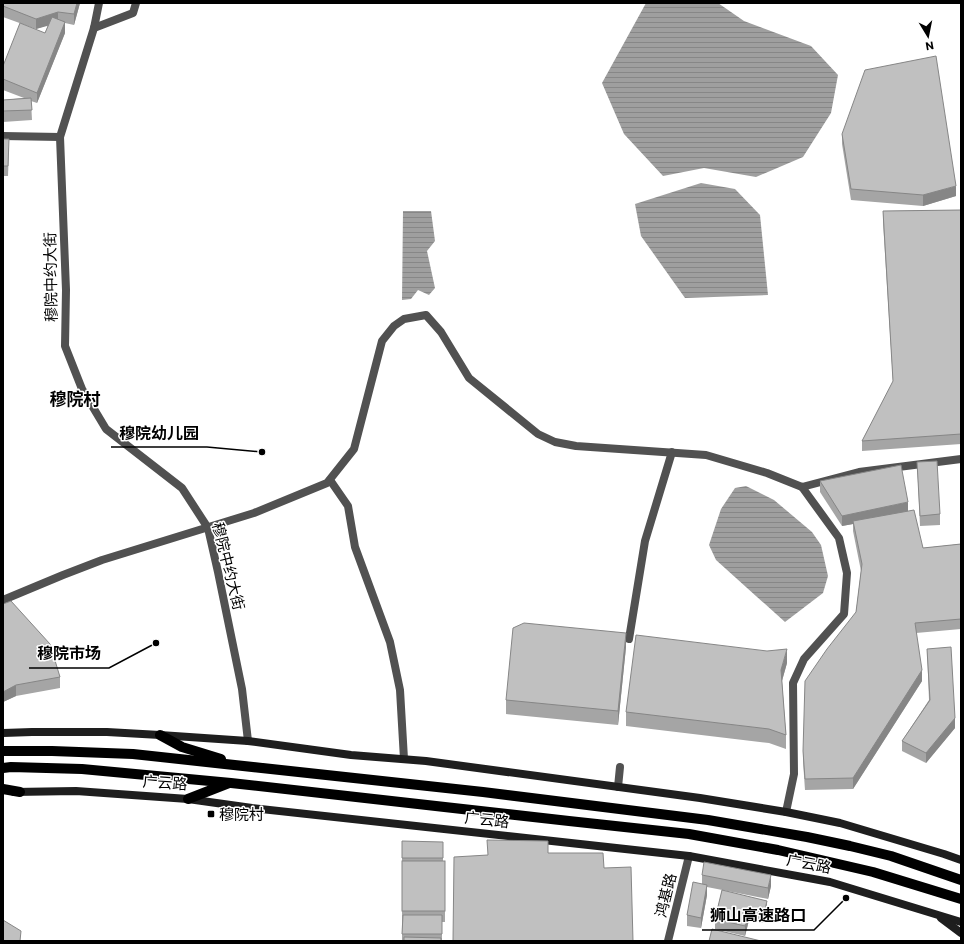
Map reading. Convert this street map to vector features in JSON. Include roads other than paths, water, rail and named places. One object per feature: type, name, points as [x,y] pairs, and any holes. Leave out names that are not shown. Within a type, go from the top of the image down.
[{"type":"main road","points":[[3,733],[107,732],[160,735],[248,741],[351,755],[426,761],[700,798],[786,812],[840,823],[961,860]]},
{"type":"main road","points":[[160,735],[182,747],[242,766]]},
{"type":"main road","name":"广云路","points":[[3,751],[133,754],[708,820],[807,837],[891,856],[961,880]]},
{"type":"main road","name":"广云路","points":[[3,768],[82,769],[232,782],[689,834],[778,850],[873,872],[961,899]]},
{"type":"main road","points":[[188,798],[232,782]]},
{"type":"main road","points":[[3,791],[20,792]]},
{"type":"main road","name":"广云路","points":[[20,792],[76,791],[188,798],[252,808],[689,856],[830,882],[961,922]]},
{"type":"main road","points":[[936,914],[961,933]]},
{"type":"street","name":"穆院中约大街","points":[[99,3],[94,28],[60,137],[66,290],[65,346],[82,389],[106,429],[182,488],[208,528],[242,689],[248,741]]},
{"type":"street","points":[[94,28],[133,12],[136,3]]},
{"type":"street","points":[[3,136],[60,137]]},
{"type":"street","points":[[3,600],[102,560],[254,513],[327,483],[354,449],[382,341],[394,326],[404,319],[426,315],[441,332],[469,378],[538,434],[555,442],[576,446],[706,455],[767,473],[802,487],[839,538],[847,573],[844,614],[804,659],[793,683],[794,774],[786,812]]},
{"type":"street","points":[[629,639],[645,541],[672,452]]},
{"type":"street","points":[[802,487],[859,472],[961,459]]},
{"type":"street","points":[[330,480],[348,506],[355,547],[390,642],[400,690],[404,759]]},
{"type":"street","points":[[618,787],[620,767]]},
{"type":"street","name":"鸿基路","points":[[668,941],[689,856]]},
{"type":"place","name":"穆院幼儿园","points":[[262,452]]},
{"type":"place","name":"穆院市场","points":[[156,643]]},
{"type":"place","name":"穆院村","points":[[211,814]]},
{"type":"place","name":"狮山高速路口","points":[[846,898]]},
{"type":"district","name":"穆院村","points":[[75,398]]}]
